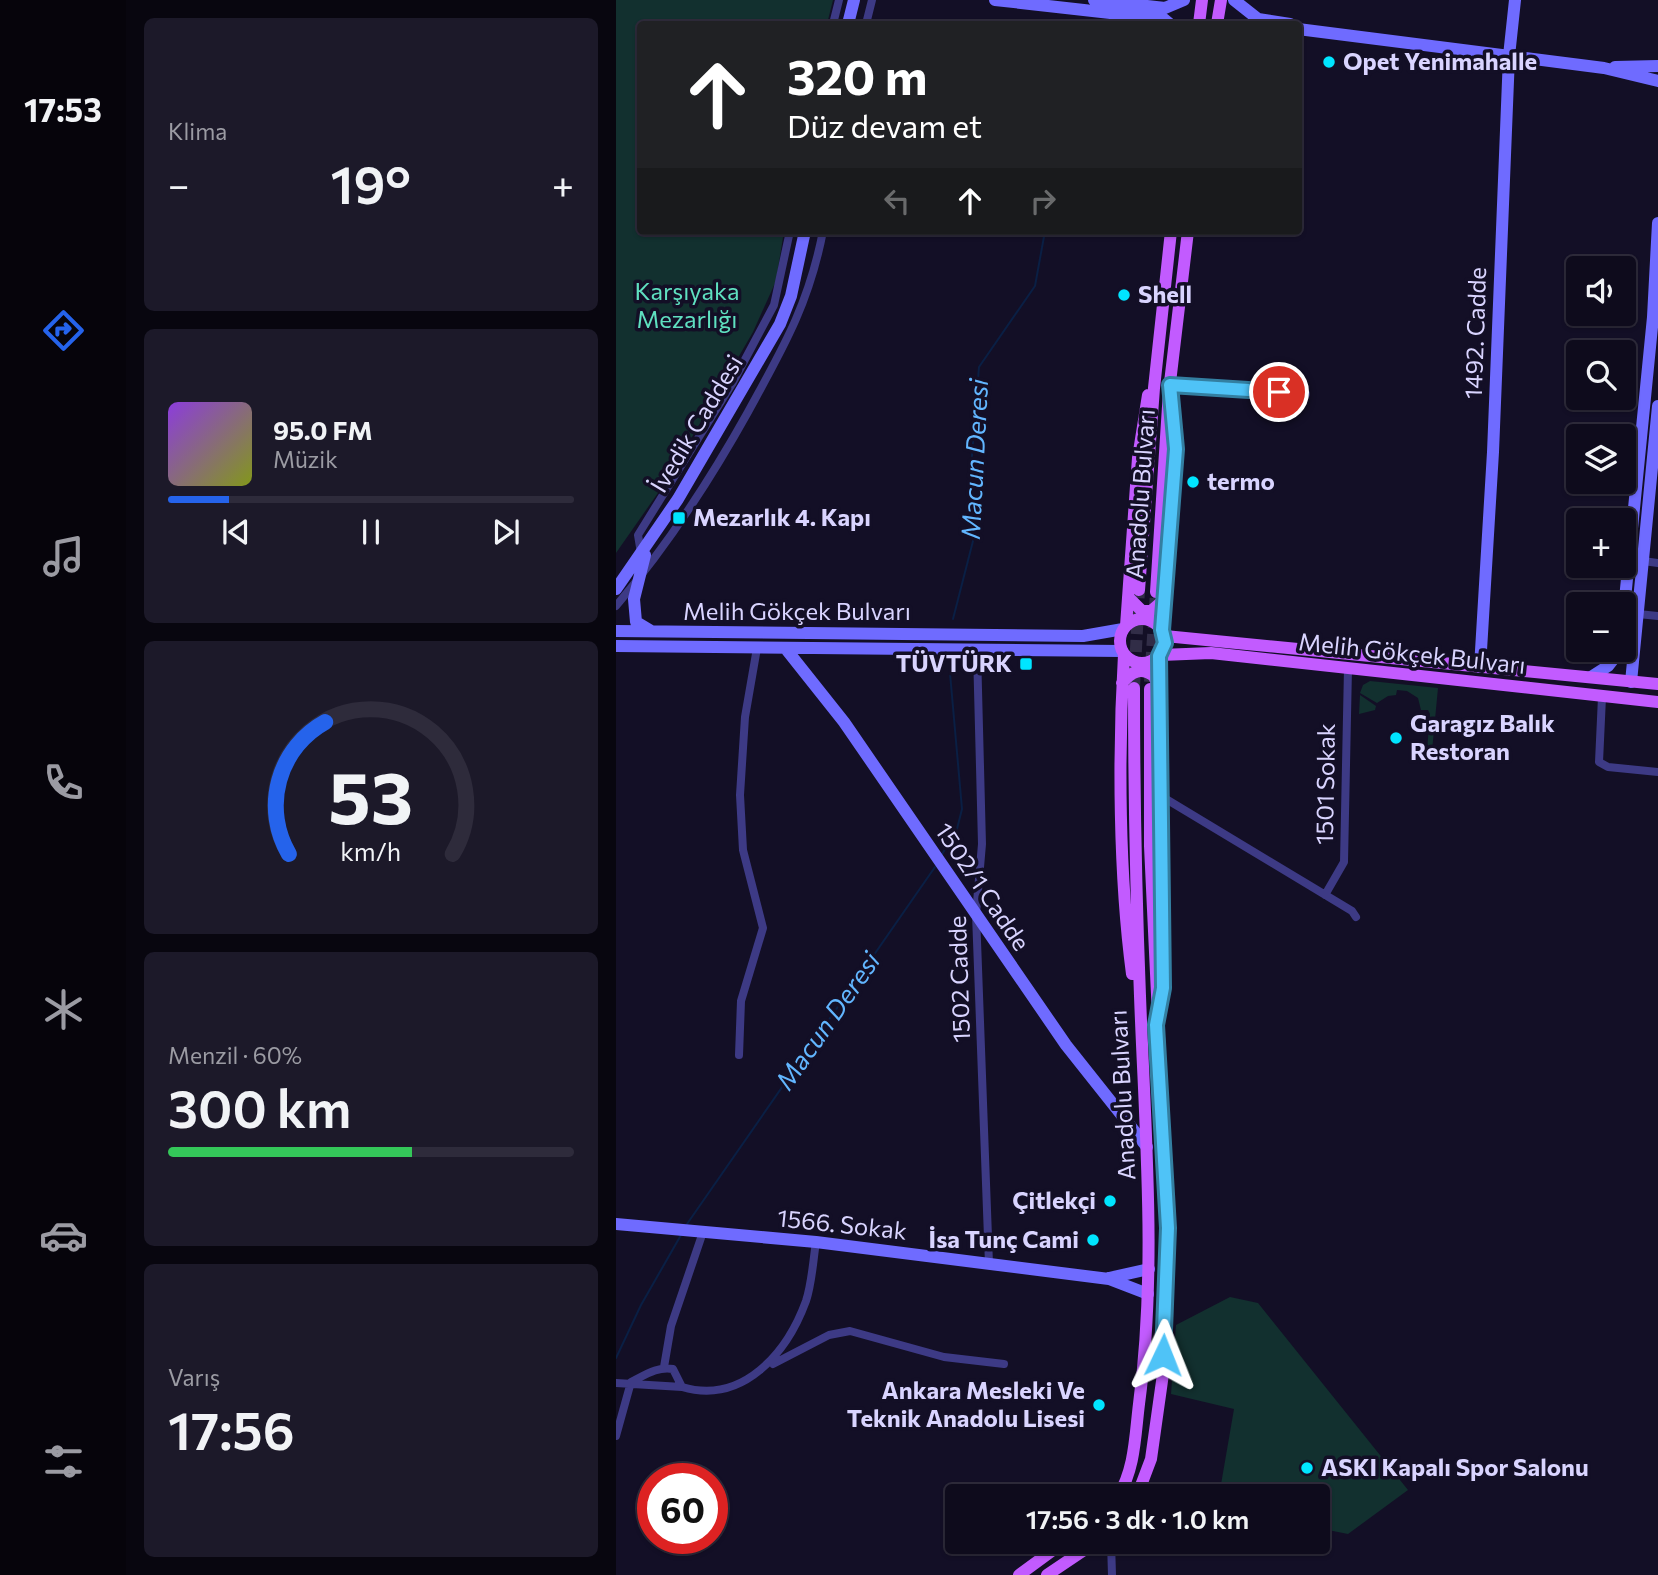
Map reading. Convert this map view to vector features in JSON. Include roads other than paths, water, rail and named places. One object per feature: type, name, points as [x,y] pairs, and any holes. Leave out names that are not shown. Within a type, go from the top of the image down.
[{"type":"main road","points":[[1199,21],[1202,0]]},
{"type":"main road","points":[[1218,21],[1221,0]]},
{"type":"main road","points":[[1160,656],[1141,663],[1123,653],[1120,644],[1134,593],[1142,417],[1157,361],[1171,235]]},
{"type":"main road","name":"Anadolu Bulvarı","points":[[1163,633],[1161,596],[1169,388],[1188,235]]},
{"type":"main road","points":[[1134,593],[1142,611],[1151,611],[1161,596]]},
{"type":"main road","points":[[1125,627],[1145,619],[1163,633],[1155,689]]},
{"type":"main road","name":"Melih Gökçek Bulvarı","points":[[1163,633],[1658,684]]},
{"type":"main road","name":"Anadolu Bulvarı","points":[[1123,653],[1128,685],[1127,938],[1141,1016],[1149,1269],[1145,1363],[1126,1484]]},
{"type":"main road","name":"Melih Gökçek Bulvarı","points":[[1160,656],[1211,653],[1658,702]]},
{"type":"main road","points":[[1128,685],[1134,672],[1142,670],[1154,676],[1161,796],[1163,988],[1156,1025]]},
{"type":"main road","points":[[1608,697],[1616,680]]},
{"type":"main road","points":[[1629,699],[1631,682]]},
{"type":"main road","name":"Anadolu Bulvarı","points":[[1142,1484],[1151,1459],[1163,1374],[1168,1228],[1156,1025],[1149,810],[1155,689]]},
{"type":"main road","points":[[1019,1575],[1048,1554]]},
{"type":"main road","points":[[1047,1575],[1078,1554]]},
{"type":"street","points":[[834,21],[839,0]]},
{"type":"street","points":[[849,21],[854,0]]},
{"type":"street","points":[[867,21],[872,0]]},
{"type":"street","points":[[995,0],[1129,10],[1165,8],[1184,0]]},
{"type":"street","points":[[1094,0],[1166,21]]},
{"type":"street","points":[[1234,0],[1258,19],[1266,21]]},
{"type":"street","name":"1492. Cadde","points":[[1480,667],[1493,452],[1509,56],[1515,0]]},
{"type":"street","points":[[1302,30],[1604,68],[1658,82]]},
{"type":"street","points":[[1604,68],[1658,65]]},
{"type":"street","points":[[1626,592],[1656,309],[1658,226]]},
{"type":"street","points":[[659,633],[643,628],[636,622],[634,599],[645,549],[638,535],[732,384],[774,305],[789,235]]},
{"type":"street","name":"İvedik Caddesi","points":[[617,586],[678,499],[780,324],[792,296],[804,235]]},
{"type":"street","points":[[616,606],[692,509],[774,368],[813,282],[822,235]]},
{"type":"street","points":[[1169,388],[1306,394]]},
{"type":"street","points":[[1631,682],[1658,405]]},
{"type":"street","points":[[1643,561],[1658,563]]},
{"type":"street","points":[[1637,614],[1658,616]]},
{"type":"street","name":"Melih Gökçek Bulvarı","points":[[616,632],[1083,636],[1125,627]]},
{"type":"street","points":[[977,651],[978,634]]},
{"type":"street","name":"Melih Gökçek Bulvarı","points":[[616,646],[1123,653]]},
{"type":"street","points":[[616,654],[657,647]]},
{"type":"street","points":[[739,1055],[741,1001],[763,928],[743,850],[740,795],[745,717],[757,648]]},
{"type":"street","name":"1502/1 Cadde","points":[[786,649],[844,722],[1066,1045],[1147,1147]]},
{"type":"street","name":"1502 Cadde","points":[[977,651],[982,844],[976,914],[989,1264]]},
{"type":"street","points":[[1591,677],[1611,662]]},
{"type":"street","points":[[1616,680],[1618,662]]},
{"type":"street","name":"1501 Sokak","points":[[1325,895],[1345,862],[1348,668]]},
{"type":"street","points":[[1608,697],[1599,762],[1608,767],[1658,772]]},
{"type":"street","points":[[1161,796],[1325,895],[1356,917]]},
{"type":"street","name":"1566. Sokak","points":[[616,1224],[816,1242],[1109,1279]]},
{"type":"street","points":[[664,1367],[671,1325],[699,1232]]},
{"type":"street","points":[[760,1372],[777,1356],[806,1300],[816,1242]]},
{"type":"street","points":[[1109,1279],[1149,1269]]},
{"type":"street","points":[[1109,1279],[1148,1294]]},
{"type":"street","points":[[616,1383],[682,1387],[702,1393],[726,1389],[829,1335],[850,1331],[944,1357],[1004,1364]]},
{"type":"street","points":[[631,1382],[664,1367],[673,1370],[682,1387]]},
{"type":"street","points":[[616,1436],[631,1382]]},
{"type":"street","points":[[1111,1554],[1112,1575]]},
{"type":"waterway","name":"Macun Deresi","points":[[953,619],[973,541],[972,455],[979,367],[1035,286],[1044,235]]},
{"type":"waterway","name":"Macun Deresi","points":[[941,856],[957,829],[962,809],[949,662]]},
{"type":"waterway","name":"Macun Deresi","points":[[687,1224],[935,867]]},
{"type":"waterway","name":"Macun Deresi","points":[[616,1358],[641,1305],[681,1235]]},
{"type":"tunnel","points":[[1134,688],[1139,590]]},
{"type":"tunnel","points":[[1150,682],[1156,592]]},
{"type":"place","name":"Opet Yenimahalle","points":[[1329,62]]},
{"type":"place","name":"Shell","points":[[1124,295]]},
{"type":"place","name":"termo","points":[[1193,482]]},
{"type":"place","name":"Mezarlık 4. Kapı","points":[[679,518]]},
{"type":"place","name":"TÜVTÜRK","points":[[1026,664]]},
{"type":"place","name":"Garagız Balık Restoran","points":[[1396,738]]},
{"type":"place","name":"Çitlekçi","points":[[1110,1201]]},
{"type":"place","name":"İsa Tunç Cami","points":[[1093,1240]]},
{"type":"place","name":"Ankara Mesleki Ve Teknik Anadolu Lisesi","points":[[1099,1405]]},
{"type":"place","name":"ASKI Kapalı Spor Salonu","points":[[1307,1468]]},
{"type":"park label","name":"Karşıyaka Mezarlığı","points":[[687,306]]}]
